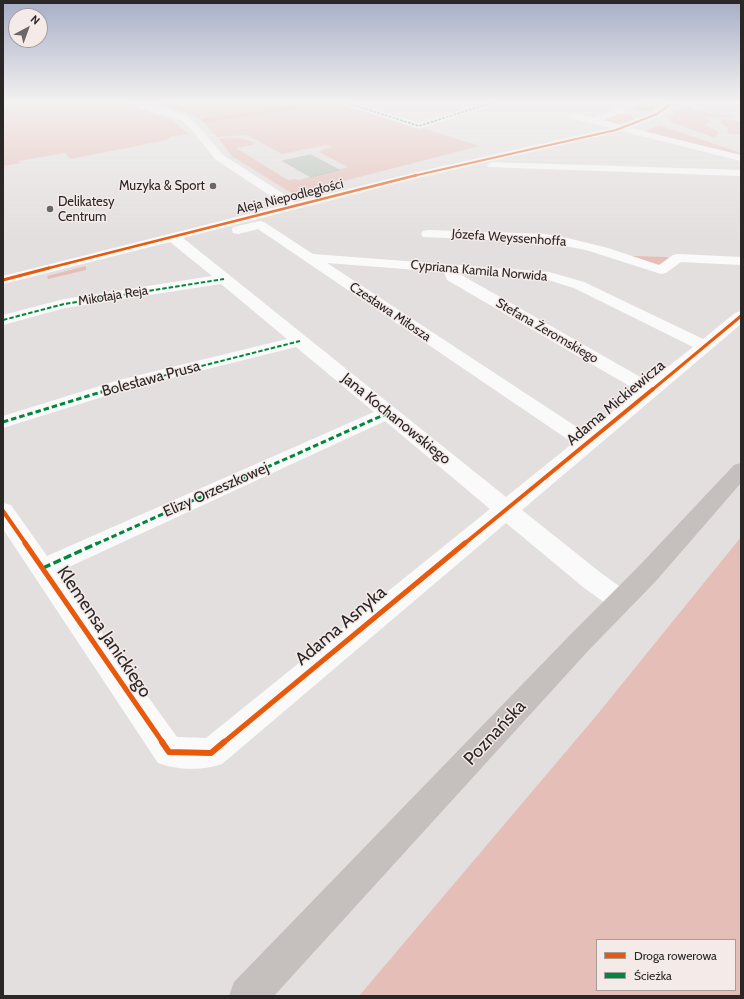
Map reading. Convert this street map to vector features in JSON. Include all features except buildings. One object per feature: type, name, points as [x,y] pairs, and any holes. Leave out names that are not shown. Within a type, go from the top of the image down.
[{"type":"main road","name":"Poznańska","points":[[248,996],[579,643],[621,601],[741,470]]},
{"type":"street","points":[[213,150],[219,157],[294,206]]},
{"type":"street","name":"Aleja Niepodległości","points":[[3,280],[178,241],[294,206],[484,165],[542,150]]},
{"type":"street","points":[[709,150],[741,158]]},
{"type":"street","points":[[484,165],[741,173]]},
{"type":"street","name":"Czesława Miłosza","points":[[178,241],[260,224],[587,443]]},
{"type":"street","name":"Józefa Weyssenhoffa","points":[[428,234],[563,240],[608,252],[661,270],[678,258],[741,261]]},
{"type":"street","name":"Jana Kochanowskiego","points":[[178,241],[506,508],[592,580],[621,601]]},
{"type":"street","name":"Cypriana Kamila Norwida","points":[[310,258],[534,274],[561,279],[579,285],[704,346]]},
{"type":"street","name":"Józefa Weyssenhoffa","points":[[726,261],[741,267]]},
{"type":"street","name":"Stefana Żeromskiego","points":[[450,268],[452,277],[650,390]]},
{"type":"street","name":"Mikołaja Reja","points":[[3,320],[64,304],[224,279]]},
{"type":"street","name":"Adama Mickiewicza","points":[[506,508],[741,316]]},
{"type":"street","name":"Bolesława Prusa","points":[[3,422],[125,384],[300,341]]},
{"type":"street","name":"Elizy Orzeszkowej","points":[[43,568],[388,413]]},
{"type":"street","name":"Adama Asnyka","points":[[190,752],[211,753],[506,508]]},
{"type":"street","name":"Klemensa Janickiego","points":[[3,511],[169,752],[190,752]]},
{"type":"shaded area","points":[[3,150],[118,150],[70,159],[65,153],[19,161],[20,163],[3,166]]},
{"type":"shaded area","points":[[227,150],[239,150],[288,180],[299,180],[348,167],[319,152],[321,150],[466,150],[293,194],[232,156]]},
{"type":"shaded area","points":[[274,150],[303,150],[282,154]]},
{"type":"shaded area","points":[[715,150],[731,150],[741,153],[741,156]]},
{"type":"shaded area","points":[[630,257],[670,258],[669,261],[657,266]]},
{"type":"shaded area","points":[[86,266],[86,270],[48,279],[47,276]]},
{"type":"shaded area","points":[[741,537],[741,996],[359,996],[596,716]]},
{"type":"marked path","points":[[3,320],[64,304],[224,279]]},
{"type":"marked path","points":[[3,422],[125,384],[300,341]]},
{"type":"marked path","points":[[43,568],[388,413]]},
{"type":"cycle path","points":[[3,280],[417,175],[529,150]]},
{"type":"cycle path","points":[[3,511],[169,752],[211,753],[741,316]]},
{"type":"place","name":"Muzyka & Sport","points":[[213,186]]},
{"type":"place","name":"Delikatesy Centrum","points":[[50,209]]}]
